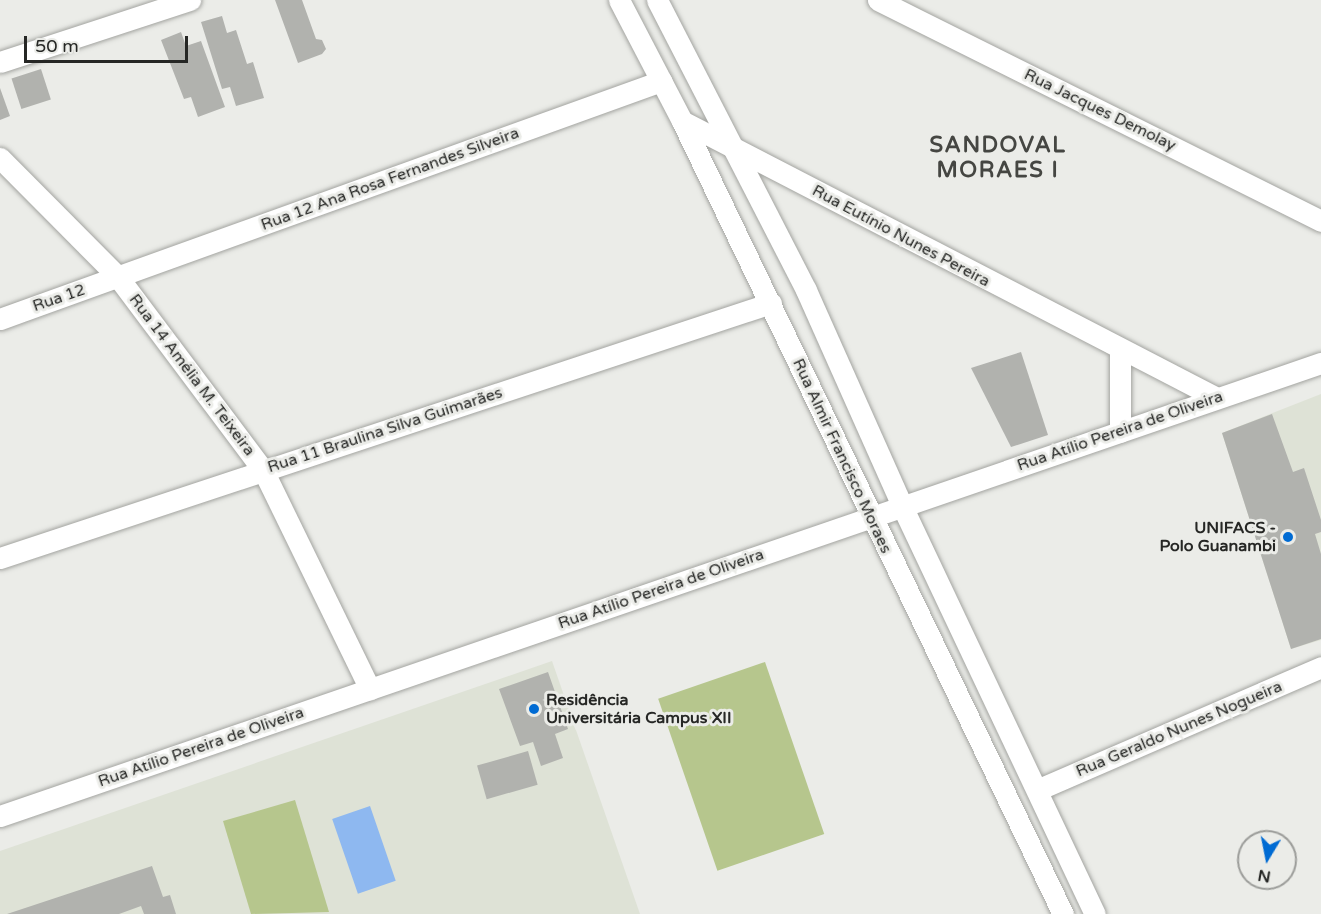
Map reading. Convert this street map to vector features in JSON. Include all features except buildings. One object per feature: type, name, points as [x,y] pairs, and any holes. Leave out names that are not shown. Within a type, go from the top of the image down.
[{"type":"street","points":[[0,62],[167,4],[190,0]]},
{"type":"street","name":"Rua Almir Francisco Moraes","points":[[619,0],[662,81],[771,303],[870,518],[1063,914]]},
{"type":"street","name":"Rua Almir Francisco Moraes","points":[[657,0],[736,149],[806,290],[902,506],[1095,914]]},
{"type":"street","name":"Rua Jacques Demolay","points":[[878,0],[1321,220]]},
{"type":"street","name":"Rua 12 Ana Rosa Fernandes Silveira","points":[[118,277],[662,81]]},
{"type":"street","name":"Rua Eutínio Nunes Pereira","points":[[682,121],[1217,399]]},
{"type":"street","name":"Rua 14 Amélia M. Teixeira","points":[[0,158],[118,277],[263,470],[370,689]]},
{"type":"street","name":"Rua 12","points":[[0,319],[118,277]]},
{"type":"street","name":"Rua 11 Braulina Silva Guimarães","points":[[0,558],[771,303]]},
{"type":"street","points":[[1120,350],[1120,432]]},
{"type":"street","name":"Rua Atílio Pereira de Oliveira","points":[[0,816],[1321,363]]},
{"type":"street","name":"Rua Geraldo Nunes Nogueira","points":[[1037,790],[1321,667]]},
{"type":"shaded area","name":"UNIFACS - Polo Guanambi","points":[[1321,394],[1321,640],[1291,649],[1222,433]]},
{"type":"shaded area","points":[[552,661],[640,914],[0,914],[0,851]]},
{"type":"green space","points":[[765,662],[824,834],[717,871],[658,699]]},
{"type":"green space","points":[[295,800],[329,912],[251,914],[223,821]]},
{"type":"water","points":[[370,806],[396,881],[358,894],[332,819]]},
{"type":"place","name":"UNIFACS - Polo Guanambi","points":[[1288,537]]},
{"type":"place","name":"Residência Universitária Campus XII","points":[[534,709]]},
{"type":"district","name":"SANDOVAL MORAES I","points":[[998,158]]}]
